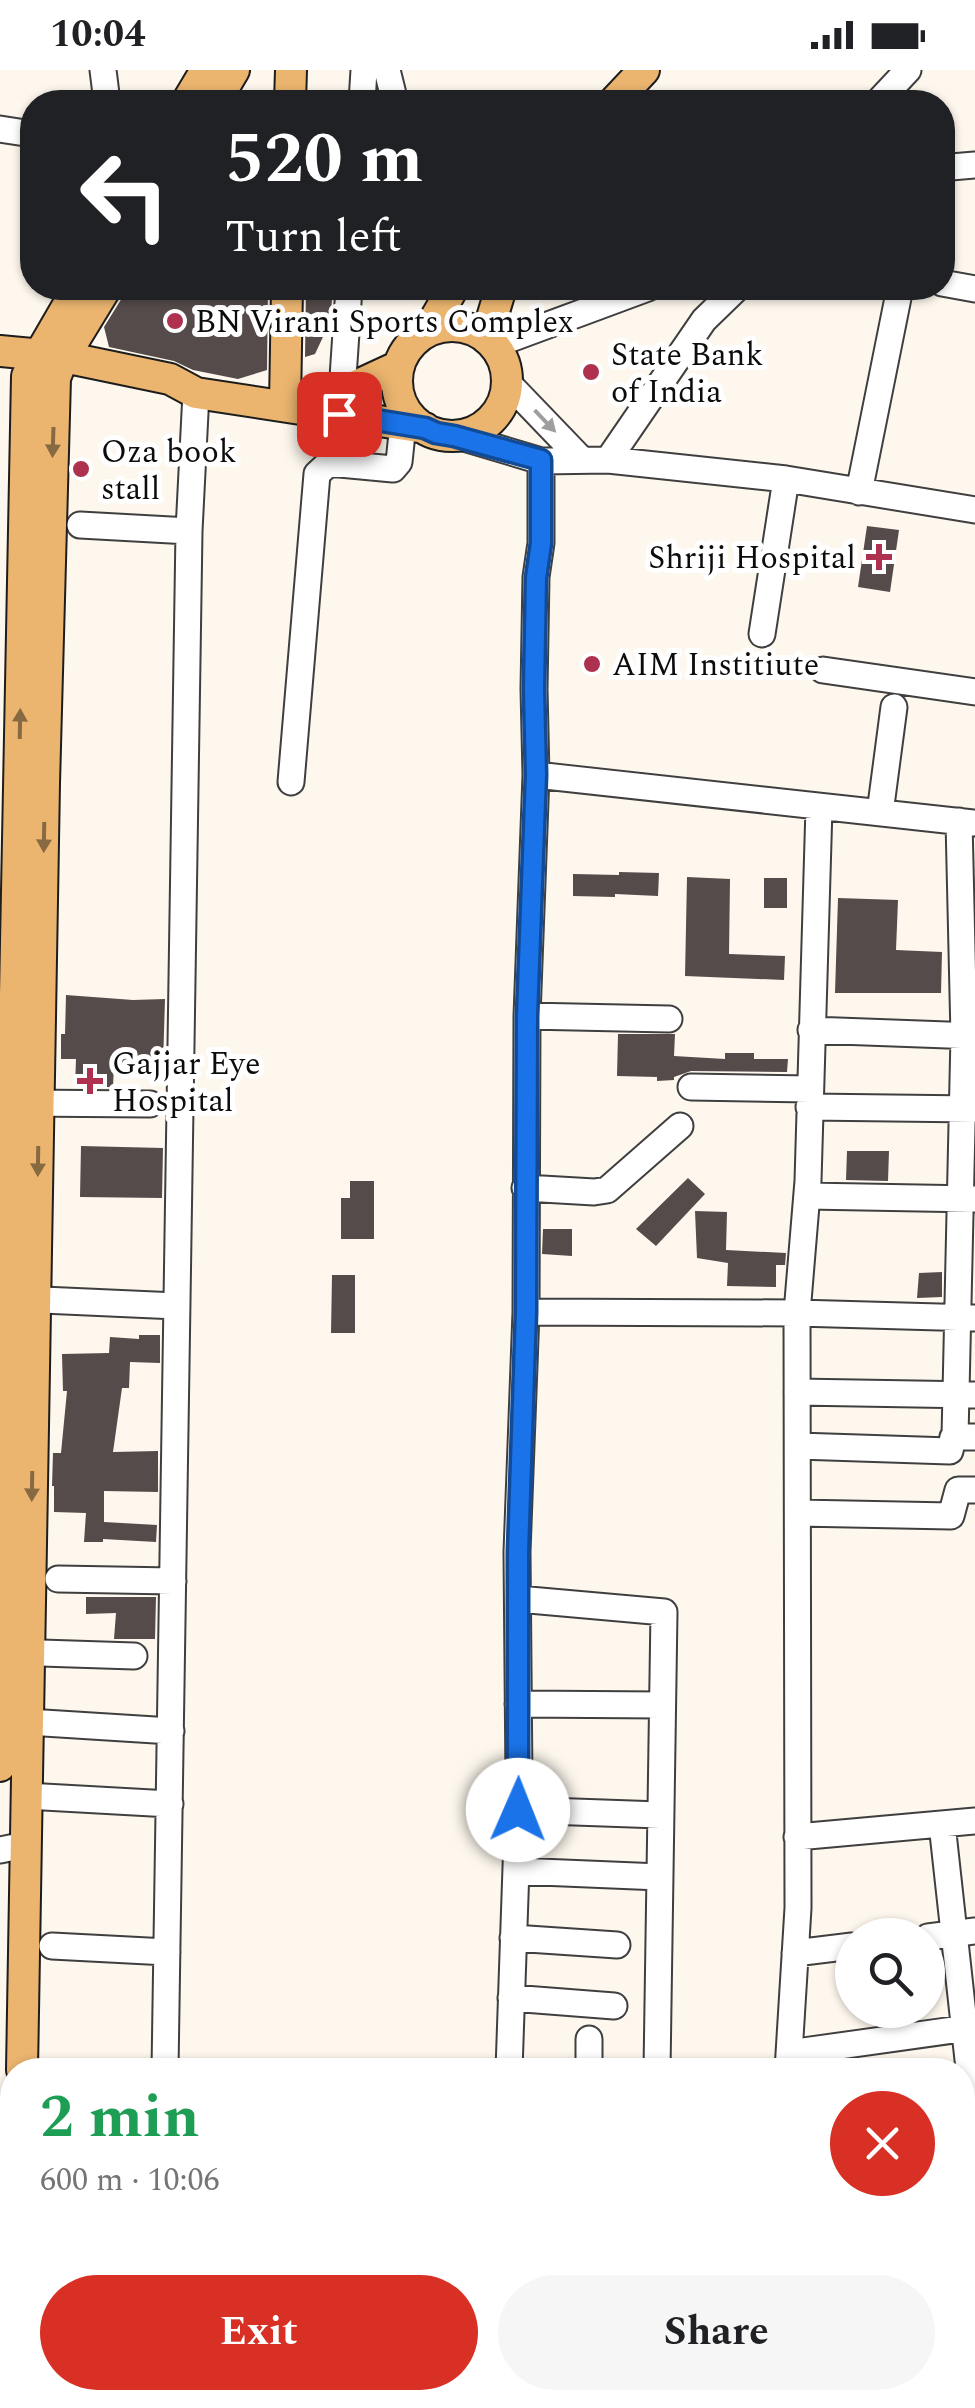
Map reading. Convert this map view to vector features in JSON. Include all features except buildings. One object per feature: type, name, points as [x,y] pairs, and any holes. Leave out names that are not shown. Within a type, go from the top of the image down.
[{"type":"main road","points":[[625,90],[642,71]]},
{"type":"main road","points":[[0,1766],[10,1652],[24,598],[37,367],[72,300]]},
{"type":"main road","points":[[37,367],[96,300]]},
{"type":"main road","points":[[288,300],[296,407]]},
{"type":"main road","points":[[428,331],[446,300]]},
{"type":"main road","points":[[490,342],[494,300]]},
{"type":"main road","points":[[0,351],[37,367],[170,379],[192,391],[428,429],[472,432],[487,424],[498,410],[507,382],[504,360],[490,342],[465,327],[446,326],[428,331],[402,357],[397,375],[398,394],[406,411],[428,429]]},
{"type":"main road","points":[[296,407],[342,392],[399,366]]},
{"type":"main road","points":[[10,1652],[28,1722],[26,1796],[13,1848],[22,2058]]},
{"type":"street","points":[[889,90],[908,70]]},
{"type":"street","points":[[342,392],[347,300]]},
{"type":"street","points":[[490,342],[613,300]]},
{"type":"street","points":[[608,460],[704,320],[725,300]]},
{"type":"street","points":[[860,492],[898,300]]},
{"type":"street","points":[[507,382],[582,460]]},
{"type":"street","points":[[165,2058],[192,391]]},
{"type":"street","points":[[292,782],[317,474],[329,463],[393,468],[401,452],[428,429],[541,460],[608,460],[786,479],[975,510]]},
{"type":"street","points":[[510,2058],[518,1810],[527,1016],[541,460]]},
{"type":"street","points":[[762,634],[786,479]]},
{"type":"street","points":[[80,526],[189,531]]},
{"type":"street","points":[[823,670],[975,692]]},
{"type":"street","points":[[880,813],[894,707]]},
{"type":"street","points":[[536,775],[967,822],[965,1437],[952,1436],[950,1451],[798,1446]]},
{"type":"street","points":[[789,2058],[798,1908],[797,1313],[806,1196],[819,807]]},
{"type":"street","points":[[527,1016],[669,1019]]},
{"type":"street","points":[[811,1030],[969,1036]]},
{"type":"street","points":[[691,1087],[968,1109]]},
{"type":"street","points":[[17,1103],[150,1104]]},
{"type":"street","points":[[526,1188],[607,1190],[680,1126]]},
{"type":"street","points":[[806,1196],[967,1198]]},
{"type":"street","points":[[15,1299],[177,1306]]},
{"type":"street","points":[[526,1312],[966,1318]]},
{"type":"street","points":[[798,1392],[965,1395]]},
{"type":"street","points":[[798,1513],[951,1516],[958,1490],[975,1490]]},
{"type":"street","points":[[58,1579],[173,1581]]},
{"type":"street","points":[[518,1599],[664,1612],[656,2058]]},
{"type":"street","points":[[10,1652],[134,1656]]},
{"type":"street","points":[[518,1704],[662,1705]]},
{"type":"street","points":[[28,1722],[171,1731]]},
{"type":"street","points":[[26,1796],[170,1804]]},
{"type":"street","points":[[518,1810],[660,1815]]},
{"type":"street","points":[[797,1836],[975,1821]]},
{"type":"street","points":[[942,1824],[965,1932],[970,2058]]},
{"type":"street","points":[[516,1871],[660,1876]]},
{"type":"street","points":[[513,1938],[618,1945]]},
{"type":"street","points":[[52,1946],[167,1952]]},
{"type":"street","points":[[795,1953],[835,1948]]},
{"type":"street","points":[[511,1998],[614,2006]]},
{"type":"street","points":[[805,2058],[970,2027]]},
{"type":"street","points":[[589,2039],[589,2058]]},
{"type":"place","name":"BN Virani Sports Complex","points":[[175,321]]},
{"type":"place","name":"State Bank of India","points":[[591,372]]},
{"type":"place","name":"Oza book stall","points":[[81,469]]},
{"type":"place","name":"Shriji Hospital","points":[[879,557]]},
{"type":"place","name":"AIM Institiute","points":[[592,664]]},
{"type":"place","name":"Gajjar Eye Hospital","points":[[90,1081]]},
{"type":"route","points":[[339,414],[425,428],[541,460],[527,1016],[518,1810]]}]
